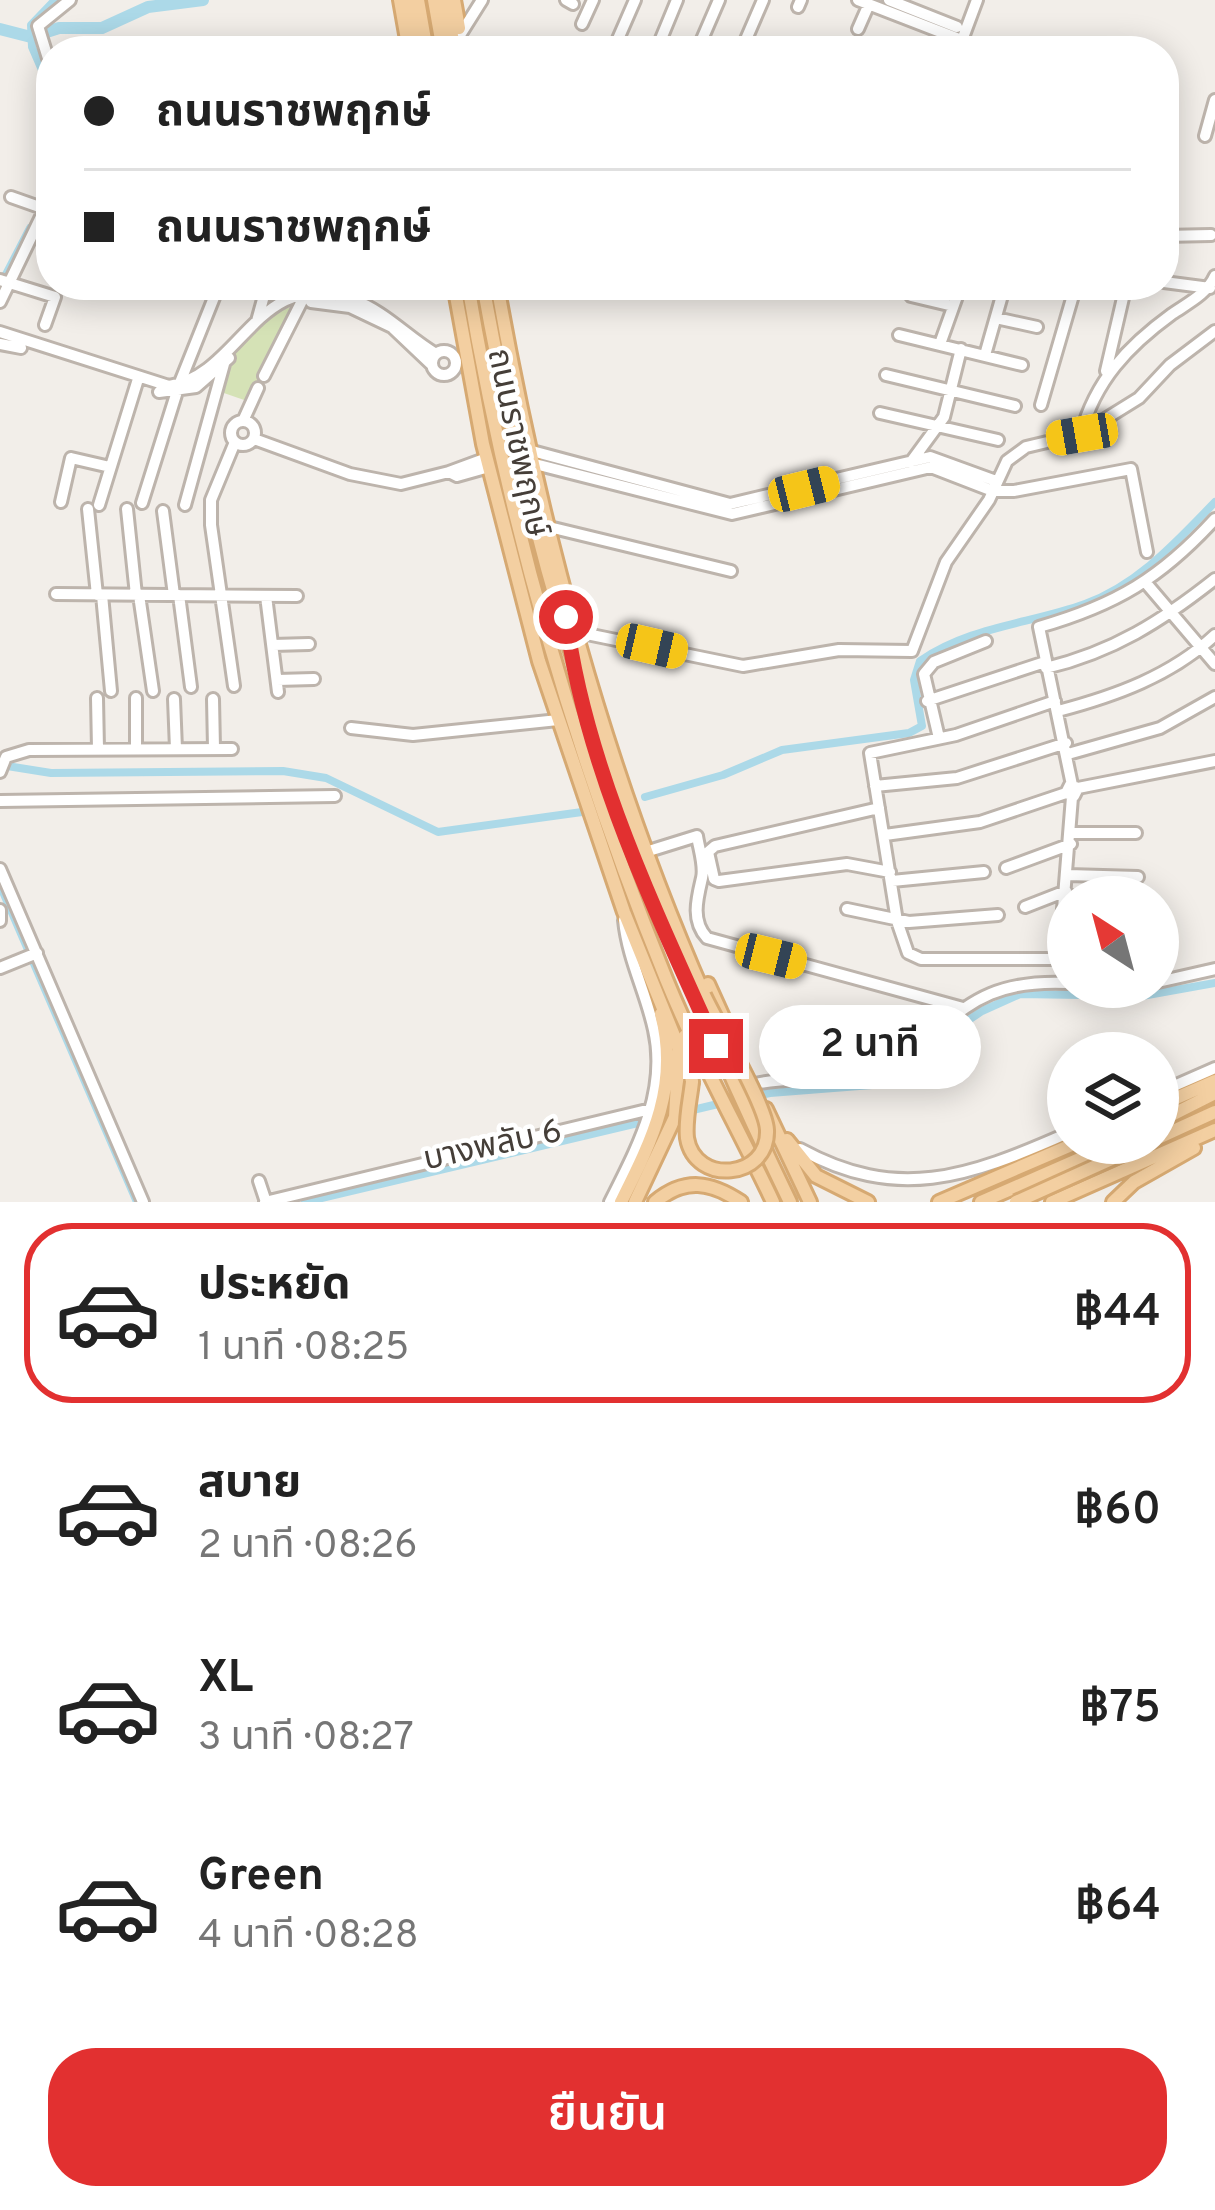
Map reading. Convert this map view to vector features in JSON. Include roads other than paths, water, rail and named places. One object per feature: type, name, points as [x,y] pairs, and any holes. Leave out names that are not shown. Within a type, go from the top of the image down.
[{"type":"main road","points":[[400,0],[409,36]]},
{"type":"main road","points":[[445,1],[460,35]]},
{"type":"main road","points":[[440,36],[445,1]]},
{"type":"main road","points":[[445,1],[455,36]]},
{"type":"main road","points":[[413,4],[413,36]]},
{"type":"main road","points":[[413,4],[424,36]]},
{"type":"main road","name":"ถนนราชพฤกษ์","points":[[455,300],[462,371],[570,748]]},
{"type":"main road","name":"ถนนราชพฤกษ์","points":[[471,300],[522,548],[597,790],[668,984],[790,1202]]},
{"type":"main road","name":"ถนนราชพฤกษ์","points":[[487,300],[524,492],[571,657],[628,833],[729,1093]]},
{"type":"main road","points":[[490,300],[508,350]]},
{"type":"main road","name":"ถนนราชพฤกษ์","points":[[500,300],[561,577]]},
{"type":"main road","points":[[561,577],[571,657]]},
{"type":"main road","points":[[561,577],[651,866],[704,995],[766,1125],[762,1152],[754,1163],[728,1172],[708,1167],[696,1157],[687,1135],[692,1082],[668,984]]},
{"type":"main road","points":[[570,748],[597,790]]},
{"type":"main road","points":[[570,748],[623,912],[653,984],[681,1084],[657,1120],[621,1202]]},
{"type":"main road","points":[[634,806],[810,1202]]},
{"type":"main road","points":[[1179,1097],[1215,1081]]},
{"type":"main road","points":[[1179,1114],[1215,1096]]},
{"type":"main road","name":"ถนนราชพฤกษ์","points":[[739,1113],[773,1202]]},
{"type":"main road","points":[[1179,1130],[1215,1115]]},
{"type":"main road","points":[[638,1196],[657,1120]]},
{"type":"main road","points":[[771,1120],[816,1176],[871,1198]]},
{"type":"main road","points":[[1052,1202],[1215,1132]]},
{"type":"main road","points":[[1113,1202],[1158,1166],[1215,1132]]},
{"type":"main road","points":[[935,1199],[1047,1155]]},
{"type":"main road","points":[[985,1202],[1076,1164]]},
{"type":"main road","points":[[1014,1202],[1084,1164]]},
{"type":"main road","points":[[1014,1202],[1101,1164]]},
{"type":"main road","points":[[655,1202],[676,1188],[701,1183],[742,1202]]},
{"type":"street","points":[[39,36],[38,26],[70,0]]},
{"type":"street","points":[[460,35],[482,0]]},
{"type":"street","points":[[582,24],[593,0]]},
{"type":"street","points":[[619,36],[635,0]]},
{"type":"street","points":[[662,36],[677,0]]},
{"type":"street","points":[[703,36],[719,0]]},
{"type":"street","points":[[747,36],[763,0]]},
{"type":"street","points":[[890,0],[958,27]]},
{"type":"street","points":[[964,36],[977,0]]},
{"type":"street","points":[[858,29],[864,2],[939,36]]},
{"type":"street","points":[[1205,136],[1215,100]]},
{"type":"street","points":[[11,197],[36,206]]},
{"type":"street","points":[[0,302],[36,216]]},
{"type":"street","points":[[1179,236],[1211,235]]},
{"type":"street","points":[[5,281],[36,291]]},
{"type":"street","points":[[1179,282],[1212,282]]},
{"type":"street","points":[[1082,434],[1092,393],[1106,374],[1212,282]]},
{"type":"street","points":[[45,325],[54,300]]},
{"type":"street","points":[[142,503],[177,389],[213,300]]},
{"type":"street","points":[[4,339],[137,382],[177,389],[214,376],[256,321],[262,300]]},
{"type":"street","points":[[256,321],[296,300]]},
{"type":"street","points":[[234,686],[212,500],[235,442],[232,427],[243,421],[303,300]]},
{"type":"street","points":[[324,300],[350,307],[396,331],[434,359],[441,375],[462,371],[452,354],[434,359]]},
{"type":"street","points":[[926,300],[953,307]]},
{"type":"street","points":[[940,344],[956,300]]},
{"type":"street","points":[[985,356],[1001,300]]},
{"type":"street","points":[[1041,405],[1072,300]]},
{"type":"street","points":[[1106,374],[1123,300]]},
{"type":"street","points":[[996,318],[1037,326]]},
{"type":"street","points":[[577,632],[743,666],[839,650],[912,651],[946,562],[1007,461],[1026,447],[1082,434],[1139,398],[1170,365],[1215,331]]},
{"type":"street","points":[[899,335],[1022,365]]},
{"type":"street","points":[[911,462],[937,426],[961,349]]},
{"type":"street","points":[[185,506],[222,388],[222,362]]},
{"type":"street","points":[[886,375],[1015,406]]},
{"type":"street","points":[[111,691],[93,507],[137,382]]},
{"type":"street","points":[[880,413],[998,440]]},
{"type":"street","points":[[243,421],[253,425],[254,439]]},
{"type":"street","points":[[254,439],[350,474],[401,484],[449,472],[457,476],[488,462]]},
{"type":"street","points":[[235,442],[247,445],[254,439]]},
{"type":"street","points":[[706,504],[768,498],[939,457],[995,486]]},
{"type":"street","points":[[61,502],[71,458],[110,467]]},
{"type":"street","points":[[533,458],[745,513],[931,467],[995,486],[1131,470],[1147,552]]},
{"type":"street","points":[[127,509],[153,691]]},
{"type":"street","points":[[163,511],[191,687]]},
{"type":"street","points":[[1091,876],[1068,875],[1072,791],[1040,626],[1083,616],[1146,583],[1215,519]]},
{"type":"street","points":[[549,527],[731,571]]},
{"type":"street","points":[[927,700],[1046,665],[1089,658],[1172,614],[1215,579]]},
{"type":"street","points":[[1146,583],[1215,664]]},
{"type":"street","points":[[56,594],[297,596]]},
{"type":"street","points":[[266,596],[278,686],[314,679]]},
{"type":"street","points":[[1047,959],[921,959],[905,950],[871,750],[939,739],[1124,691],[1202,648],[1215,635]]},
{"type":"street","points":[[939,739],[922,680],[934,662],[986,641]]},
{"type":"street","points":[[273,645],[309,644]]},
{"type":"street","points":[[875,786],[957,778],[1160,728],[1215,697]]},
{"type":"street","points":[[97,698],[98,749]]},
{"type":"street","points":[[136,698],[136,749]]},
{"type":"street","points":[[175,699],[176,749]]},
{"type":"street","points":[[213,699],[214,748]]},
{"type":"street","points":[[351,728],[413,735],[559,720]]},
{"type":"street","points":[[232,749],[29,750],[1,770],[0,800],[335,796]]},
{"type":"street","points":[[885,835],[980,822],[1072,791],[1215,761]]},
{"type":"street","points":[[879,808],[715,846],[708,852],[714,879],[848,864],[891,877],[984,872]]},
{"type":"street","points":[[1006,868],[1071,838],[1136,833]]},
{"type":"street","points":[[652,850],[697,836],[703,874],[696,894],[698,928],[707,938],[963,1008]]},
{"type":"street","points":[[0,869],[27,957],[143,1202]]},
{"type":"street","points":[[1025,908],[1047,899]]},
{"type":"street","points":[[847,909],[897,920],[998,915]]},
{"type":"street","points":[[0,910],[0,920]]},
{"type":"street","points":[[610,1202],[639,1140],[657,1120],[658,1057],[628,952],[623,912]]},
{"type":"street","points":[[0,965],[27,957]]},
{"type":"street","points":[[1179,977],[1215,969]]},
{"type":"street","points":[[759,1093],[875,1069],[963,1008],[1021,983],[1047,983]]},
{"type":"street","points":[[1179,1084],[1215,1068]]},
{"type":"street","name":"บางพลับ 6","points":[[266,1202],[657,1120]]},
{"type":"street","points":[[935,1199],[1047,1143]]},
{"type":"street","points":[[259,1181],[266,1202]]},
{"type":"waterway","points":[[36,56],[31,25],[55,0]]},
{"type":"waterway","points":[[0,29],[31,37],[59,28],[102,28],[148,7],[203,0]]},
{"type":"waterway","points":[[0,286],[30,228]]},
{"type":"waterway","points":[[645,797],[723,775],[782,750],[909,733],[922,726],[914,680],[920,661],[960,640],[1104,596],[1156,560],[1215,502]]},
{"type":"waterway","points":[[1,765],[51,773],[283,771],[326,778],[438,832],[582,812]]},
{"type":"waterway","points":[[0,885],[137,1202]]},
{"type":"waterway","points":[[305,1202],[770,1093],[872,1085],[982,1011],[1020,994],[1142,996],[1215,983]]}]
